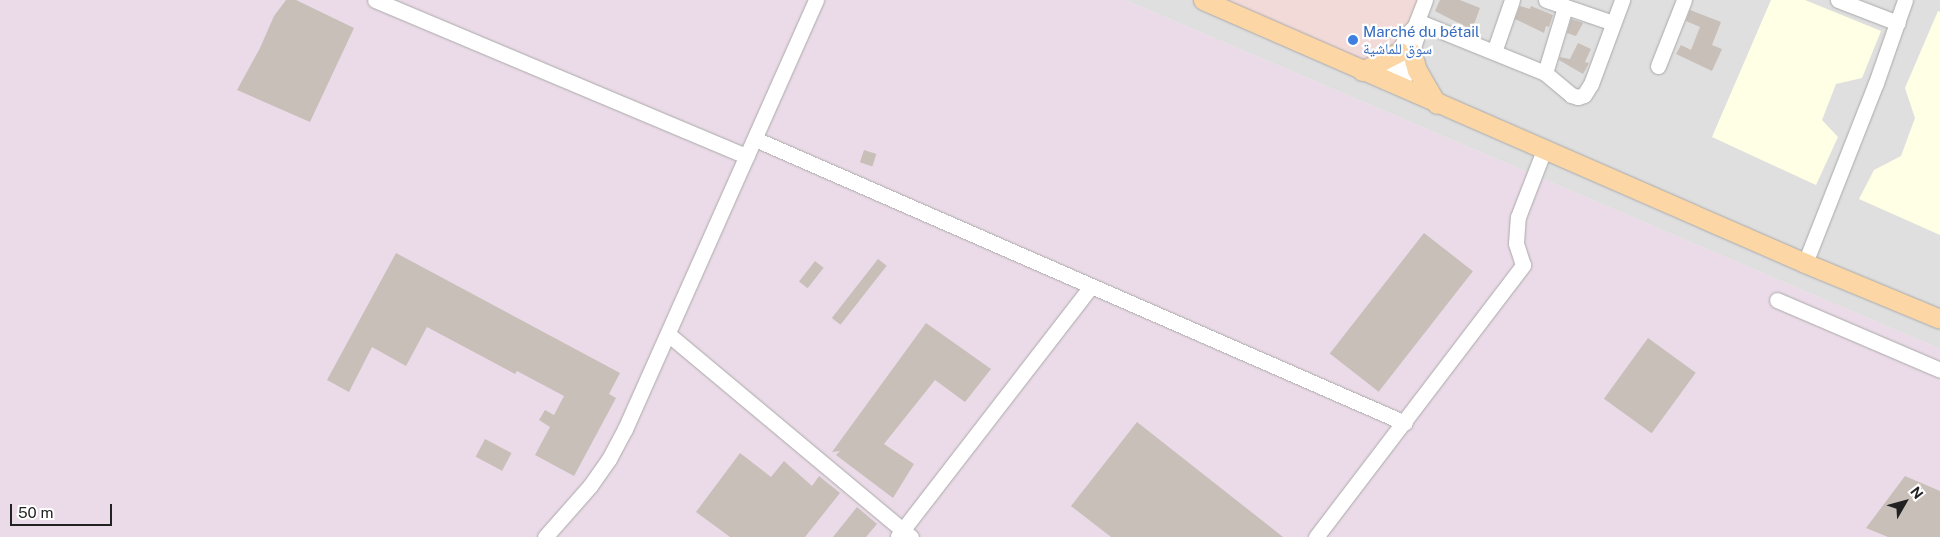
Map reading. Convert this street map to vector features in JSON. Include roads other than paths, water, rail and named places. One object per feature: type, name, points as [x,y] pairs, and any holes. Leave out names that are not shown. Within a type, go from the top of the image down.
[{"type":"main road","points":[[1203,0],[1362,72],[1805,263],[1940,319]]},
{"type":"main road","points":[[1362,72],[1406,52],[1437,104]]},
{"type":"street","points":[[375,0],[402,5],[748,156]]},
{"type":"street","points":[[545,537],[590,486],[609,460],[625,429],[816,0]]},
{"type":"street","points":[[1394,85],[1406,52],[1407,34],[1416,24],[1425,0]]},
{"type":"street","points":[[1494,52],[1512,0]]},
{"type":"street","points":[[1546,0],[1613,23]]},
{"type":"street","points":[[1416,24],[1494,52],[1545,73],[1571,95],[1578,97],[1584,95],[1591,84],[1622,0]]},
{"type":"street","points":[[1658,66],[1684,0]]},
{"type":"street","points":[[1838,0],[1898,23]]},
{"type":"street","points":[[1805,263],[1898,23],[1905,0]]},
{"type":"street","points":[[1545,73],[1565,7]]},
{"type":"street","points":[[755,139],[1405,423]]},
{"type":"street","points":[[1316,537],[1405,423],[1523,265],[1516,243],[1518,217],[1544,150]]},
{"type":"street","points":[[668,334],[904,534],[1091,286]]},
{"type":"street","points":[[1777,300],[1940,370]]},
{"type":"place","name":"Marché du bétail سوق للماشية","points":[[1353,40]]}]
